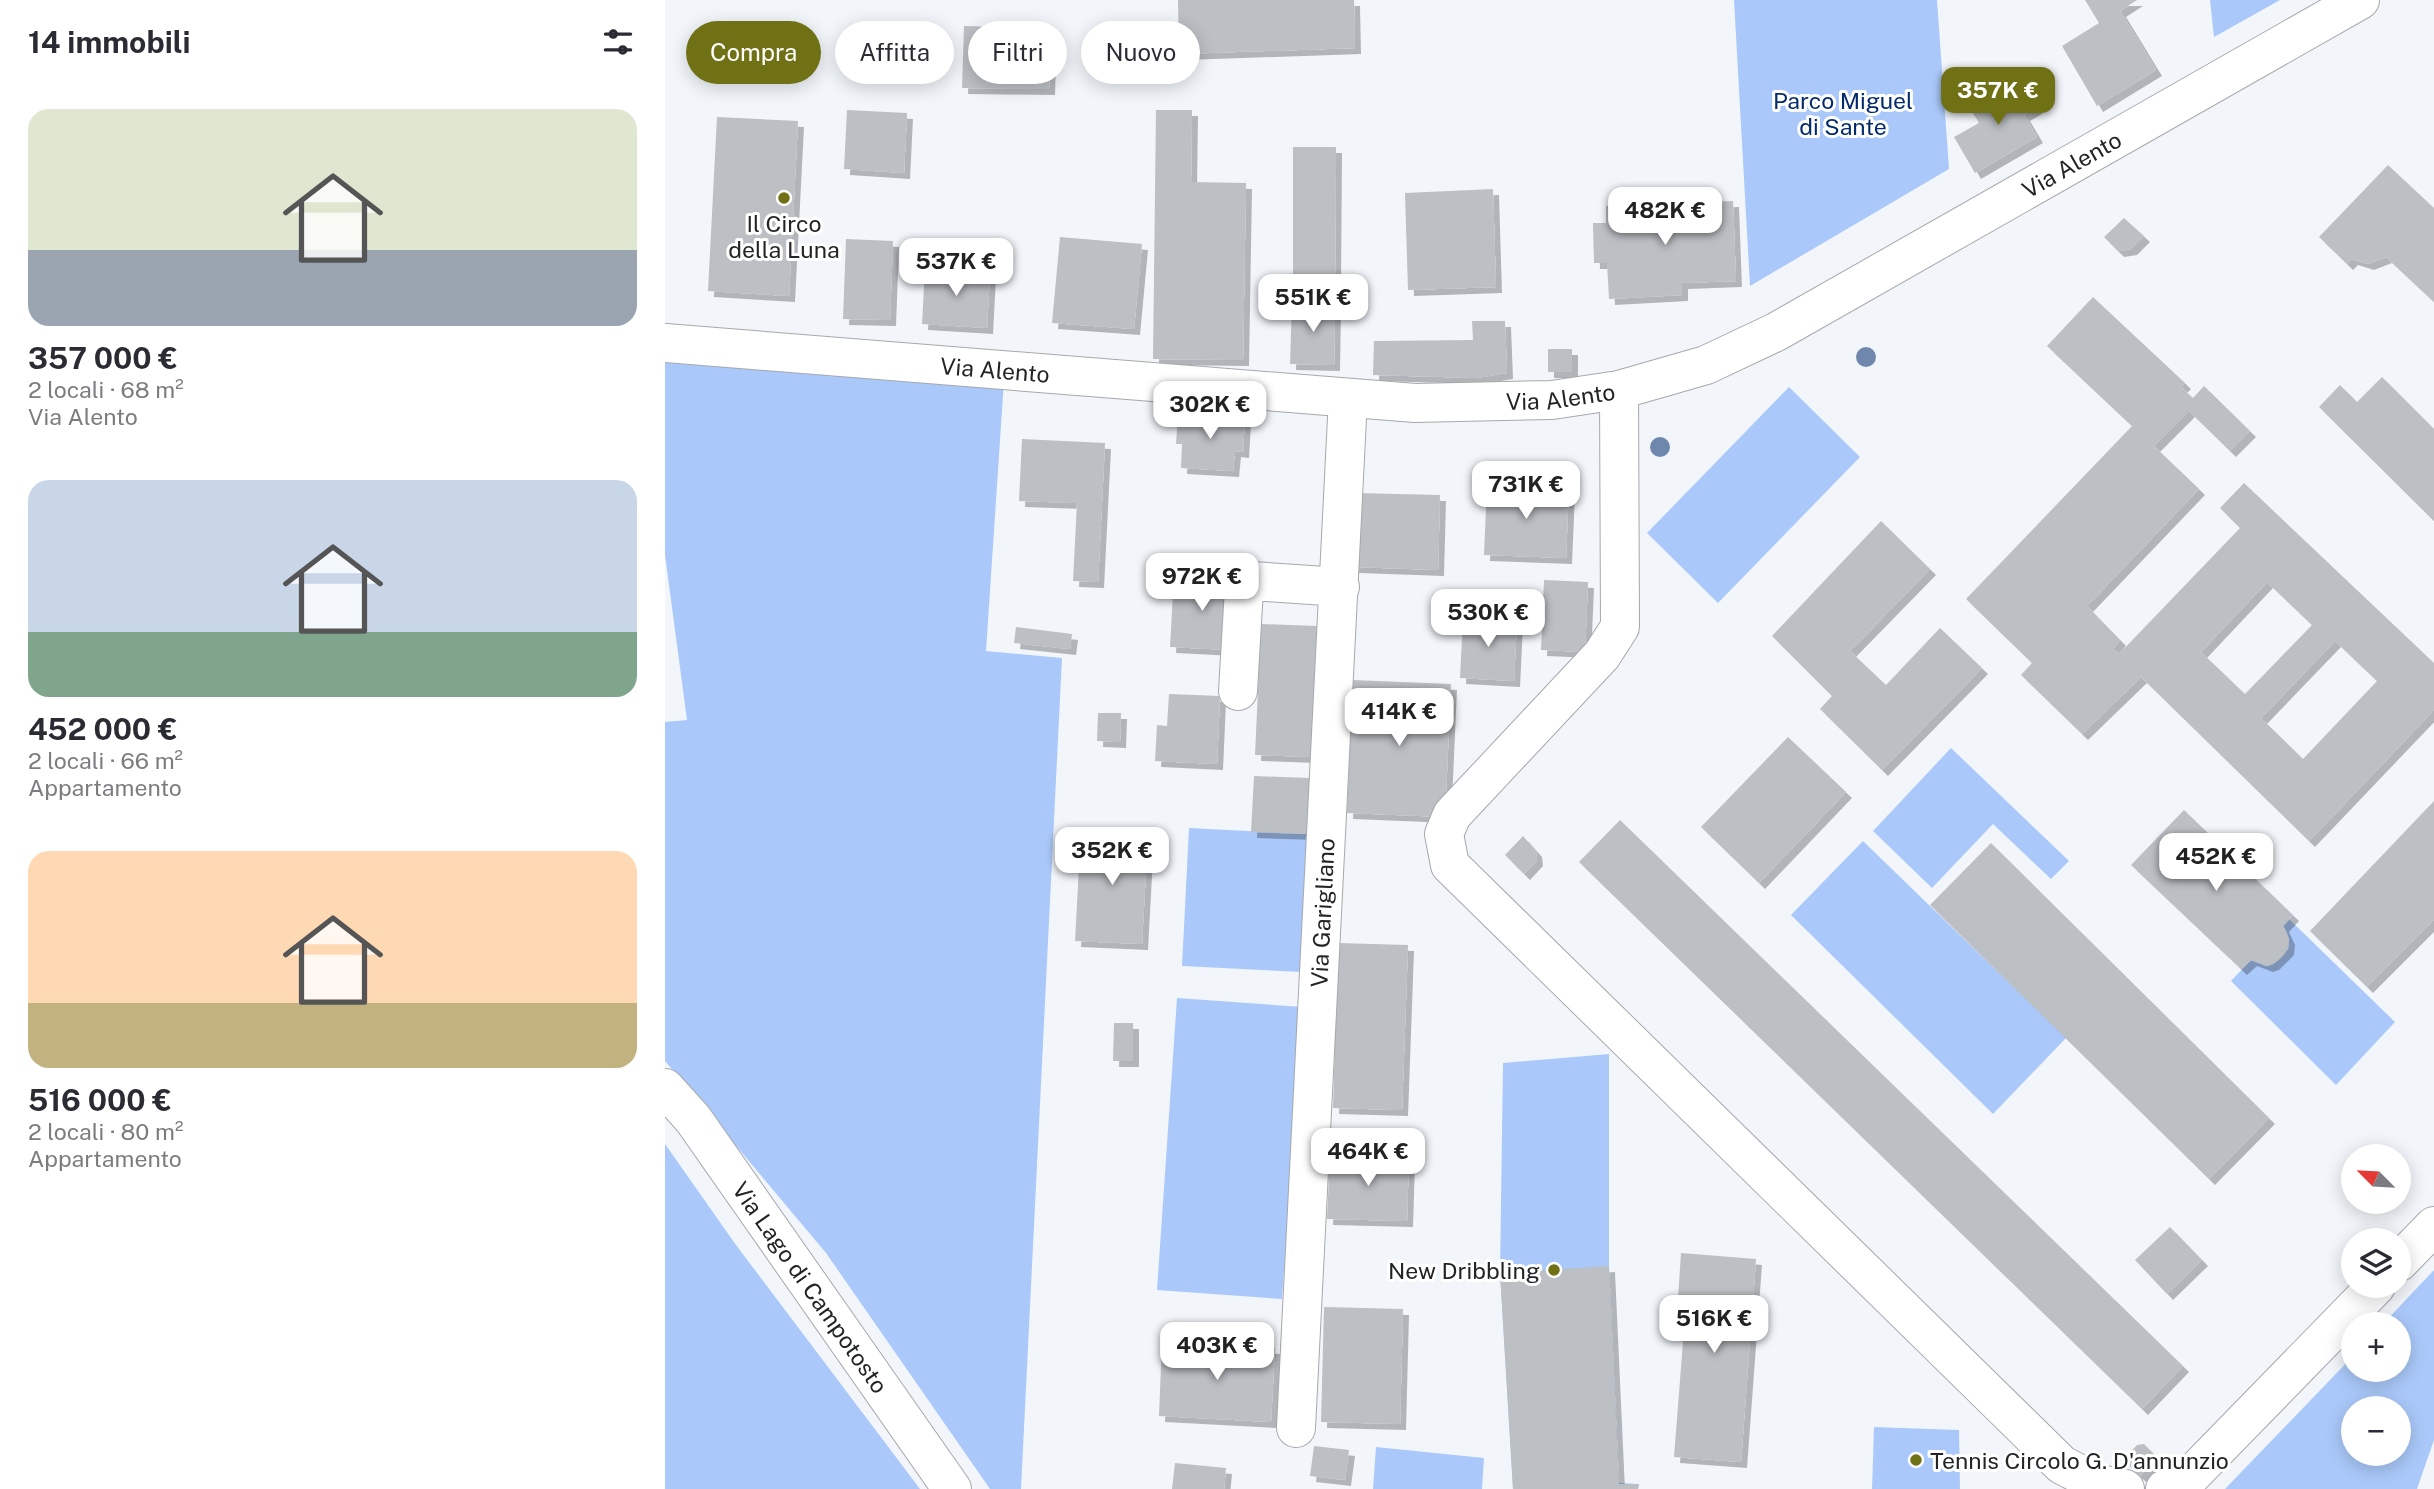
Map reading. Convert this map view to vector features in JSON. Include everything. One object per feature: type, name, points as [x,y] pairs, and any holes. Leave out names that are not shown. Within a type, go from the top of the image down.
[{"type":"street","name":"Via Alento","points":[[665,343],[1415,403],[1552,400],[1619,390],[1706,365],[1776,332],[2360,0]]},
{"type":"street","points":[[1619,390],[1620,627],[1602,655],[1452,815],[1444,834],[1450,865],[2062,1465],[2099,1484],[2125,1489]]},
{"type":"street","name":"Via Garigliano","points":[[1296,1428],[1341,587],[1348,398]]},
{"type":"street","points":[[1238,691],[1244,589],[1252,581],[1341,587]]},
{"type":"street","name":"Via Lago di Campotosto","points":[[665,1088],[693,1119],[952,1489]]},
{"type":"street","points":[[2411,1250],[2434,1226]]},
{"type":"street","points":[[2165,1489],[2180,1487],[2189,1479],[2364,1298]]},
{"type":"green space","name":"Parco Miguel di Sante","points":[[1734,0],[1937,0],[1949,169],[1750,286]]},
{"type":"green space","points":[[2210,0],[2280,0],[2214,37]]},
{"type":"green space","points":[[665,361],[1004,380],[986,651],[1062,658],[1021,1489],[990,1489],[826,1253],[665,1061],[665,722],[687,720],[665,555]]},
{"type":"green space","points":[[1789,387],[1860,457],[1718,603],[1647,533]]},
{"type":"green space","points":[[1951,748],[2069,861],[2051,879],[1993,824],[1932,888],[1873,831]]},
{"type":"green space","points":[[1189,828],[1308,834],[1302,972],[1182,966]]},
{"type":"green space","points":[[1863,841],[2066,1038],[1993,1114],[1791,915]]},
{"type":"green space","points":[[2289,919],[2395,1022],[2336,1085],[2231,981],[2251,960],[2267,966],[2284,956],[2288,939],[2283,926]]},
{"type":"green space","points":[[1177,998],[1303,1007],[1282,1299],[1157,1290]]},
{"type":"green space","name":"New Dribbling","points":[[1609,1054],[1609,1266],[1619,1483],[1639,1484],[1638,1489],[1513,1489],[1500,1273],[1503,1063]]},
{"type":"green space","points":[[665,1144],[736,1245],[920,1489],[665,1489]]},
{"type":"green space","points":[[2434,1270],[2434,1440],[2417,1489],[2225,1489],[2341,1369],[2341,1382],[2411,1382],[2411,1312],[2394,1312],[2408,1298],[2411,1298],[2411,1294]]},
{"type":"green space","name":"Tennis Circolo G. D'annunzio","points":[[1874,1427],[1959,1430],[1960,1489],[1872,1489]]},
{"type":"green space","points":[[1376,1447],[1484,1458],[1482,1489],[1373,1489]]},
{"type":"building","points":[[1178,0],[1354,0],[1355,48],[1200,53],[1200,21],[1178,21]]},
{"type":"building","points":[[2085,0],[2137,0],[2120,11],[2156,70],[2097,106],[2062,46],[2099,23]]},
{"type":"building","points":[[964,26],[968,26],[968,84],[1049,84],[1049,89],[962,88]]},
{"type":"building","points":[[2019,79],[2036,108],[2024,115],[2037,137],[1975,173],[1954,137],[1979,123],[1970,108]]},
{"type":"building","points":[[847,110],[907,113],[904,173],[844,169]]},
{"type":"building","points":[[1156,110],[1192,110],[1191,182],[1246,183],[1243,360],[1153,359]]},
{"type":"building","points":[[717,117],[798,121],[789,296],[708,291]]},
{"type":"building","points":[[1293,147],[1336,147],[1335,282],[1293,282]]},
{"type":"building","points":[[2388,165],[2434,208],[2434,302],[2386,257],[2368,264],[2352,259],[2347,264],[2319,237]]},
{"type":"building","points":[[1493,189],[1496,287],[1408,290],[1405,193]]},
{"type":"building","points":[[1733,201],[1736,281],[1682,283],[1682,295],[1609,299],[1607,263],[1594,263],[1593,223],[1606,223],[1606,206]]},
{"type":"building","points":[[2124,218],[2144,236],[2131,249],[2118,251],[2104,237]]},
{"type":"building","points":[[1060,237],[1142,244],[1134,329],[1052,323]]},
{"type":"building","points":[[846,239],[893,241],[890,320],[843,319]]},
{"type":"building","points":[[925,268],[990,272],[987,328],[922,324]]},
{"type":"building","points":[[2093,297],[2185,383],[2181,387],[2193,398],[2204,386],[2250,431],[2230,451],[2189,411],[2154,446],[2199,489],[2087,606],[2120,640],[2113,649],[2119,654],[2240,528],[2220,508],[2244,483],[2434,663],[2434,710],[2309,841],[2141,677],[2082,734],[2021,675],[2032,663],[1966,599],[2132,426],[2047,346]],"holes":[[[2267,582],[2312,625],[2245,694],[2201,652]],[[2335,641],[2377,681],[2303,759],[2261,718]]]},
{"type":"building","points":[[1292,302],[1335,303],[1334,365],[1290,364]]},
{"type":"building","points":[[1472,321],[1505,321],[1507,373],[1476,378],[1373,375],[1374,341],[1473,340]]},
{"type":"building","points":[[1548,349],[1572,349],[1572,372],[1548,372]]},
{"type":"building","points":[[2382,377],[2434,429],[2434,521],[2319,407],[2340,385],[2357,402]]},
{"type":"building","points":[[1178,414],[1245,418],[1243,452],[1235,451],[1233,471],[1181,468],[1182,444],[1176,444]]},
{"type":"building","points":[[1022,439],[1105,443],[1098,582],[1073,581],[1077,503],[1019,501]]},
{"type":"building","points":[[1487,483],[1569,487],[1566,558],[1484,555]]},
{"type":"building","points":[[1356,493],[1440,495],[1438,570],[1353,567]]},
{"type":"building","points":[[1881,521],[1930,569],[1850,651],[1886,685],[1940,628],[1982,668],[1882,770],[1820,709],[1832,696],[1772,636]]},
{"type":"building","points":[[1174,575],[1234,579],[1229,650],[1170,647]]},
{"type":"building","points":[[1544,580],[1588,582],[1585,652],[1541,650]]},
{"type":"building","points":[[1463,617],[1517,620],[1514,681],[1460,678]]},
{"type":"building","points":[[1261,624],[1317,626],[1311,757],[1255,755]]},
{"type":"building","points":[[1016,627],[1072,634],[1070,649],[1014,643]]},
{"type":"building","points":[[1353,680],[1451,684],[1445,817],[1347,813]]},
{"type":"building","points":[[1169,694],[1220,696],[1217,764],[1155,761],[1157,725],[1167,726]]},
{"type":"building","points":[[1098,713],[1121,713],[1120,742],[1097,741]]},
{"type":"building","points":[[1788,737],[1846,792],[1759,883],[1701,827]]},
{"type":"building","points":[[1254,776],[1310,778],[1308,834],[1251,832]]},
{"type":"building","points":[[2434,801],[2434,920],[2367,987],[2310,931]]},
{"type":"building","points":[[2184,810],[2293,915],[2283,926],[2289,939],[2288,949],[2273,964],[2267,966],[2251,960],[2241,969],[2131,865]]},
{"type":"building","points":[[1620,820],[2183,1366],[2142,1409],[1579,862]]},
{"type":"building","points":[[1081,830],[1148,833],[1142,944],[1075,941]]},
{"type":"building","points":[[1523,836],[1536,851],[1537,860],[1524,874],[1505,855]]},
{"type":"building","points":[[1991,843],[2269,1118],[2209,1179],[1930,905]]},
{"type":"building","points":[[1338,943],[1408,945],[1402,1110],[1333,1108]]},
{"type":"building","points":[[1114,1023],[1133,1023],[1133,1061],[1113,1061]]},
{"type":"building","points":[[1330,1154],[1409,1156],[1407,1221],[1327,1219]]},
{"type":"building","points":[[2170,1227],[2202,1260],[2167,1294],[2135,1260]]},
{"type":"building","points":[[1681,1253],[1756,1259],[1741,1462],[1674,1457],[1684,1329],[1676,1328]]},
{"type":"building","points":[[1609,1266],[1619,1484],[1639,1484],[1638,1489],[1513,1489],[1500,1273]]},
{"type":"building","points":[[1324,1307],[1403,1309],[1400,1424],[1321,1422]]},
{"type":"building","points":[[1162,1341],[1275,1348],[1271,1422],[1159,1416]]},
{"type":"building","points":[[2144,1444],[2157,1457],[2140,1476],[2123,1460],[2137,1445]]},
{"type":"building","points":[[1314,1446],[1349,1450],[1345,1480],[1310,1476]]},
{"type":"building","points":[[1175,1463],[1226,1468],[1224,1489],[1172,1489]]},
{"type":"place","name":"Il Circo della Luna","points":[[784,198]]},
{"type":"place","name":"New Dribbling","points":[[1554,1270]]},
{"type":"place","name":"Tennis Circolo G. D'annunzio","points":[[1916,1460]]}]
